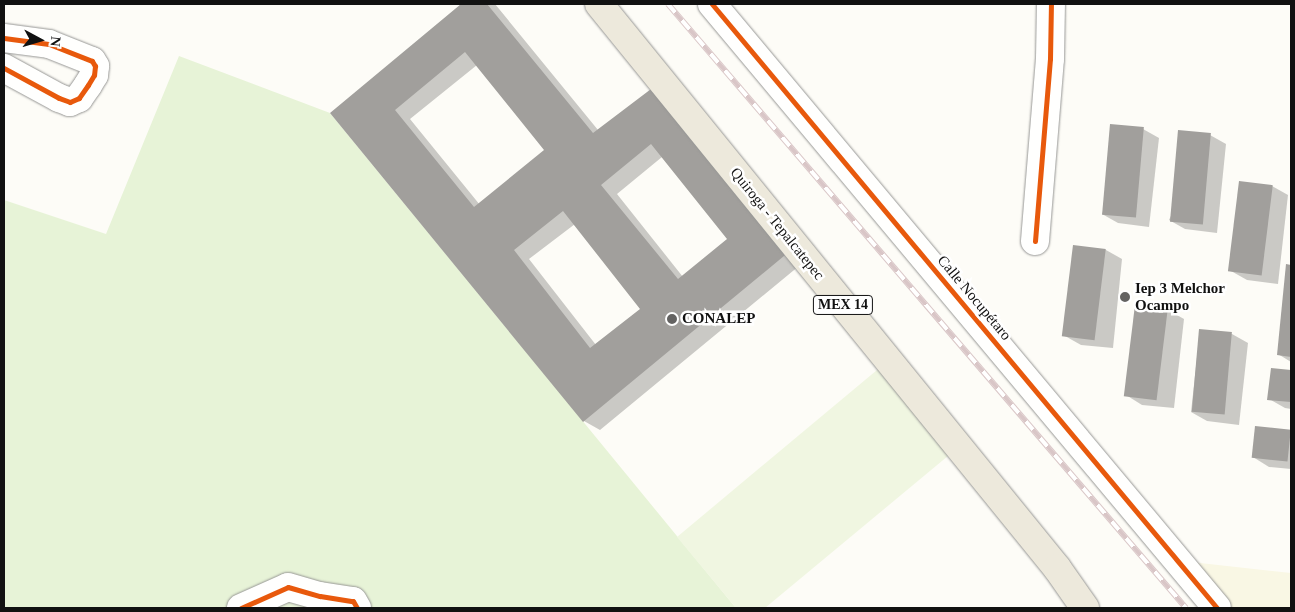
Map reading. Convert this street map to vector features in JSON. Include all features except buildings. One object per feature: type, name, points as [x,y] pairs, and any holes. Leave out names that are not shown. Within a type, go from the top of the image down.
[{"type":"main road","name":"Quiroga - Tepalcatepec","points":[[599,4],[1057,568],[1085,608]]},
{"type":"street","name":"Calle Nocupétaro","points":[[712,4],[1217,608]]},
{"type":"street","points":[[1035,241],[1050,59],[1051,4]]},
{"type":"street","points":[[4,38],[49,44],[92,61],[95,66],[94,75],[79,98],[70,102],[4,68]]},
{"type":"street","points":[[242,608],[288,587],[320,596],[353,600],[356,608]]},
{"type":"shaded area","points":[[1191,562],[1291,573],[1291,608],[1231,608]]},
{"type":"green space","points":[[179,56],[330,113],[736,608],[4,608],[4,200],[106,234]]},
{"type":"green space","points":[[883,365],[954,451],[765,608],[736,608],[677,537]]},
{"type":"railway","points":[[668,4],[1186,608]]},
{"type":"cycle path","points":[[712,4],[1217,608]]},
{"type":"cycle path","points":[[1035,241],[1050,59],[1051,4]]},
{"type":"cycle path","points":[[4,38],[49,44],[92,61],[95,66],[94,75],[79,98],[70,102],[4,68]]},
{"type":"cycle path","points":[[241,608],[288,587],[320,596],[353,601],[357,608]]},
{"type":"place","name":"Iep 3 Melchor Ocampo","points":[[1125,297]]},
{"type":"place","name":"CONALEP","points":[[672,319]]}]
